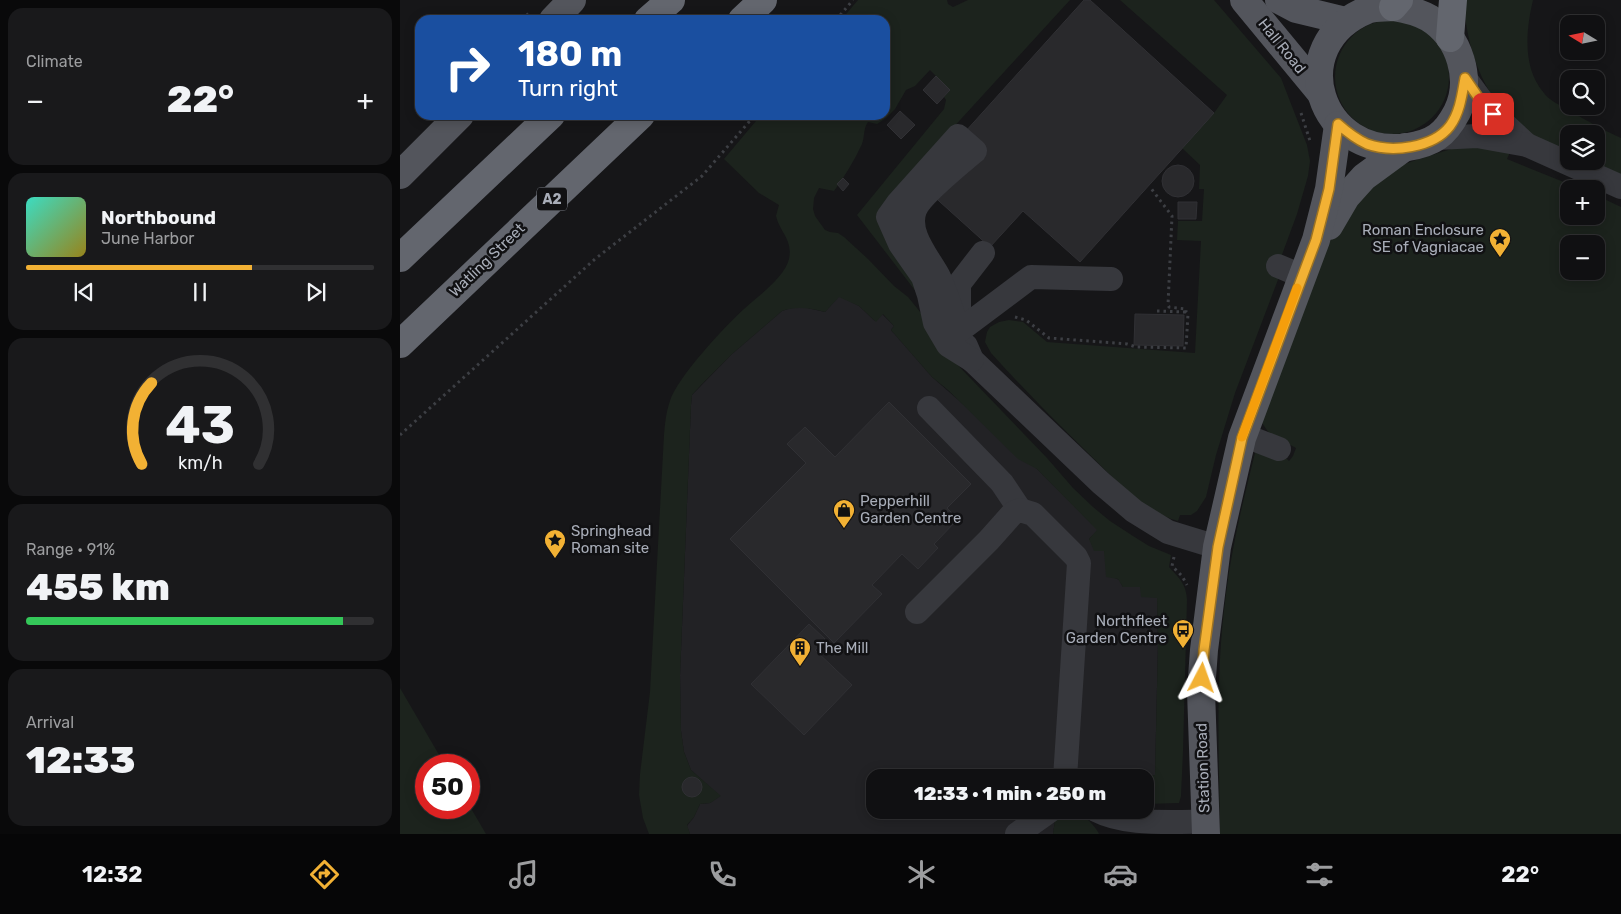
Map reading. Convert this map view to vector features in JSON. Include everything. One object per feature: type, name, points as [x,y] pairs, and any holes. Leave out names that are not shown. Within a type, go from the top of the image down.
[{"type":"highway","points":[[656,15],[672,0]]},
{"type":"highway","points":[[747,15],[763,0]]},
{"type":"highway","points":[[1450,38],[1453,0]]},
{"type":"highway","points":[[400,232],[531,120]]},
{"type":"highway","points":[[400,258],[546,120]]},
{"type":"highway","name":"Watling Street","points":[[400,344],[636,120]]},
{"type":"main road","points":[[558,15],[572,0]]},
{"type":"main road","name":"Hall Road","points":[[1244,0],[1320,92]]},
{"type":"main road","name":"Hall Road","points":[[1279,0],[1296,9],[1346,21]]},
{"type":"main road","points":[[1396,3],[1431,19],[1450,38],[1456,47],[1465,78],[1461,104],[1450,126],[1437,138],[1405,147],[1379,147],[1367,144],[1350,134],[1338,124],[1325,106],[1320,92],[1319,71],[1324,51],[1331,37],[1346,21],[1369,9],[1396,3]]},
{"type":"main road","points":[[400,175],[455,120]]},
{"type":"main road","name":"Station Road","points":[[1316,240],[1329,189],[1338,124]]},
{"type":"main road","name":"Station Road","points":[[1205,828],[1201,691],[1204,650],[1218,547],[1244,434],[1290,271],[1330,225],[1346,197],[1359,182],[1405,147]]},
{"type":"street","points":[[1465,78],[1487,108],[1528,145]]},
{"type":"street","points":[[972,360],[938,276],[922,252],[913,223],[915,209],[930,192],[975,151],[958,136],[898,203],[888,217],[900,244],[924,278],[935,323],[948,346],[972,360],[1101,483],[1134,511],[1168,532],[1218,547]]},
{"type":"street","points":[[1437,138],[1477,136],[1528,145],[1621,186]]},
{"type":"street","points":[[959,331],[959,284],[983,253]]},
{"type":"street","points":[[959,331],[1031,277],[1111,279]]},
{"type":"street","points":[[929,408],[1002,483],[1020,510],[1033,514],[1076,557],[1079,563],[1066,768]]},
{"type":"street","points":[[1244,434],[1279,449]]},
{"type":"street","points":[[917,612],[989,540],[1013,513],[1020,510]]},
{"type":"street","points":[[1017,834],[1038,819]]},
{"type":"street","points":[[1124,819],[1205,828]]},
{"type":"path","points":[[840,15],[853,0]]},
{"type":"path","points":[[400,436],[595,259],[702,176],[752,120]]},
{"type":"path","points":[[1157,311],[1186,312]]},
{"type":"shaded area","points":[[858,0],[947,0],[948,4],[953,7],[968,0],[1070,0],[907,178],[920,285],[917,293],[857,215],[944,109],[946,100],[944,97],[950,90],[930,70],[915,86],[906,90],[890,114],[890,15],[845,15]]},
{"type":"shaded area","points":[[1120,0],[1214,0],[1281,78],[1307,145],[1310,161],[1308,176],[1297,214],[1276,271],[1279,277],[1235,393],[1216,455],[1206,497],[1197,511],[1191,515],[1180,515],[1178,521],[1152,509],[1127,491],[1048,414],[991,353],[985,342],[990,327],[999,322],[1009,320],[1023,322],[1047,342],[1195,353],[1201,241],[1177,240],[1178,221],[1202,221],[1204,189],[1199,189],[1200,165],[1182,148],[1214,113],[1227,95]]},
{"type":"shaded area","points":[[1464,0],[1533,0],[1528,48],[1532,72],[1537,83],[1552,101],[1560,105],[1560,115],[1577,115],[1596,125],[1560,125],[1560,150],[1516,123],[1499,105],[1482,78],[1471,47]]},
{"type":"shaded area","points":[[1392,20],[1414,25],[1432,37],[1444,55],[1449,77],[1444,99],[1432,117],[1414,129],[1392,134],[1370,129],[1352,117],[1340,99],[1335,77],[1340,55],[1352,37],[1370,25]]},
{"type":"shaded area","points":[[757,120],[883,120],[877,124],[868,122],[865,127],[862,144],[846,174],[834,191],[819,188],[814,198],[813,209],[815,216],[825,230],[838,233],[844,237],[894,286],[908,297],[925,318],[950,357],[1047,458],[1073,488],[1110,521],[1149,546],[1171,555],[1169,567],[1184,586],[1187,600],[1183,751],[1179,803],[1154,804],[1158,643],[1157,598],[1141,597],[1140,587],[1123,587],[1118,579],[1106,577],[1104,551],[1094,551],[1089,539],[1097,530],[1037,469],[1018,459],[948,390],[932,377],[891,330],[894,326],[883,314],[876,322],[859,306],[839,297],[825,312],[803,308],[782,311],[732,354],[692,395],[680,676],[681,731],[684,752],[691,770],[721,796],[710,803],[700,804],[694,817],[687,825],[690,834],[649,834],[643,818],[639,795],[650,692],[666,418],[674,391],[691,367],[725,328],[776,280],[789,259],[788,241],[776,216],[779,205],[759,193],[724,159]]},
{"type":"shaded area","points":[[1605,130],[1621,138],[1621,176],[1605,169]]},
{"type":"shaded area","points":[[1467,144],[1510,152],[1507,159],[1560,180],[1560,225],[1605,225],[1605,199],[1621,207],[1621,834],[1220,834],[1220,654],[1226,594],[1235,539],[1256,449],[1286,458],[1289,461],[1296,448],[1269,433],[1262,423],[1292,333],[1329,238],[1367,186],[1397,167]]},
{"type":"shaded area","points":[[839,296],[859,306],[875,321],[882,314],[894,326],[891,330],[932,377],[1037,469],[1098,530],[1089,539],[1104,551],[1113,577],[1119,580],[1123,587],[1140,587],[1157,597],[1158,643],[1155,775],[1154,769],[866,769],[866,819],[1056,819],[1053,834],[690,834],[687,826],[700,804],[710,803],[720,796],[691,770],[684,752],[681,731],[680,676],[692,395],[732,354],[782,311],[803,307],[825,312]]},
{"type":"shaded area","points":[[400,688],[439,754],[415,754],[415,819],[477,819],[486,834],[400,834]]},
{"type":"shaded area","points":[[1087,819],[1099,834],[1053,834],[1055,820]]},
{"type":"building","points":[[1084,0],[1090,0],[1214,113],[1080,262],[1023,211],[990,247],[919,183]]},
{"type":"building","points":[[936,76],[950,90],[937,104],[923,90]]},
{"type":"building","points":[[900,111],[915,125],[901,139],[887,125]]},
{"type":"building","points":[[1178,165],[1189,170],[1194,181],[1189,192],[1178,197],[1167,192],[1162,181],[1167,170]]},
{"type":"building","points":[[843,178],[849,184],[843,191],[837,184]]},
{"type":"building","points":[[1178,202],[1197,202],[1196,219],[1178,219]]},
{"type":"building","points":[[1135,314],[1184,315],[1183,346],[1134,345]]},
{"type":"building","name":"Pepperhill Garden Centre","points":[[889,402],[971,484],[947,508],[958,519],[934,544],[938,548],[918,569],[902,554],[872,585],[882,594],[834,643],[730,539],[806,463],[787,444],[805,427],[835,457]]},
{"type":"building","name":"The Mill","points":[[809,624],[825,639],[815,650],[852,685],[804,735],[751,684]]},
{"type":"building","points":[[688,777],[696,777],[702,783],[702,791],[696,797],[688,797],[682,791],[682,783]]},
{"type":"slow traffic","points":[[1242,437],[1297,288]]},
{"type":"place","name":"Roman Enclosure SE of Vagniacae","points":[[1500,258]]},
{"type":"place","name":"Pepperhill Garden Centre","points":[[844,529]]},
{"type":"place","name":"Springhead Roman site","points":[[555,559]]},
{"type":"place","name":"Northfleet Garden Centre","points":[[1183,649]]},
{"type":"place","name":"The Mill","points":[[800,667]]},
{"type":"route","points":[[1202,678],[1218,547],[1242,438],[1316,240],[1329,189],[1338,124],[1357,139],[1379,147],[1405,147],[1424,143],[1437,138],[1450,126],[1461,104],[1465,78],[1480,100],[1493,114]]}]
